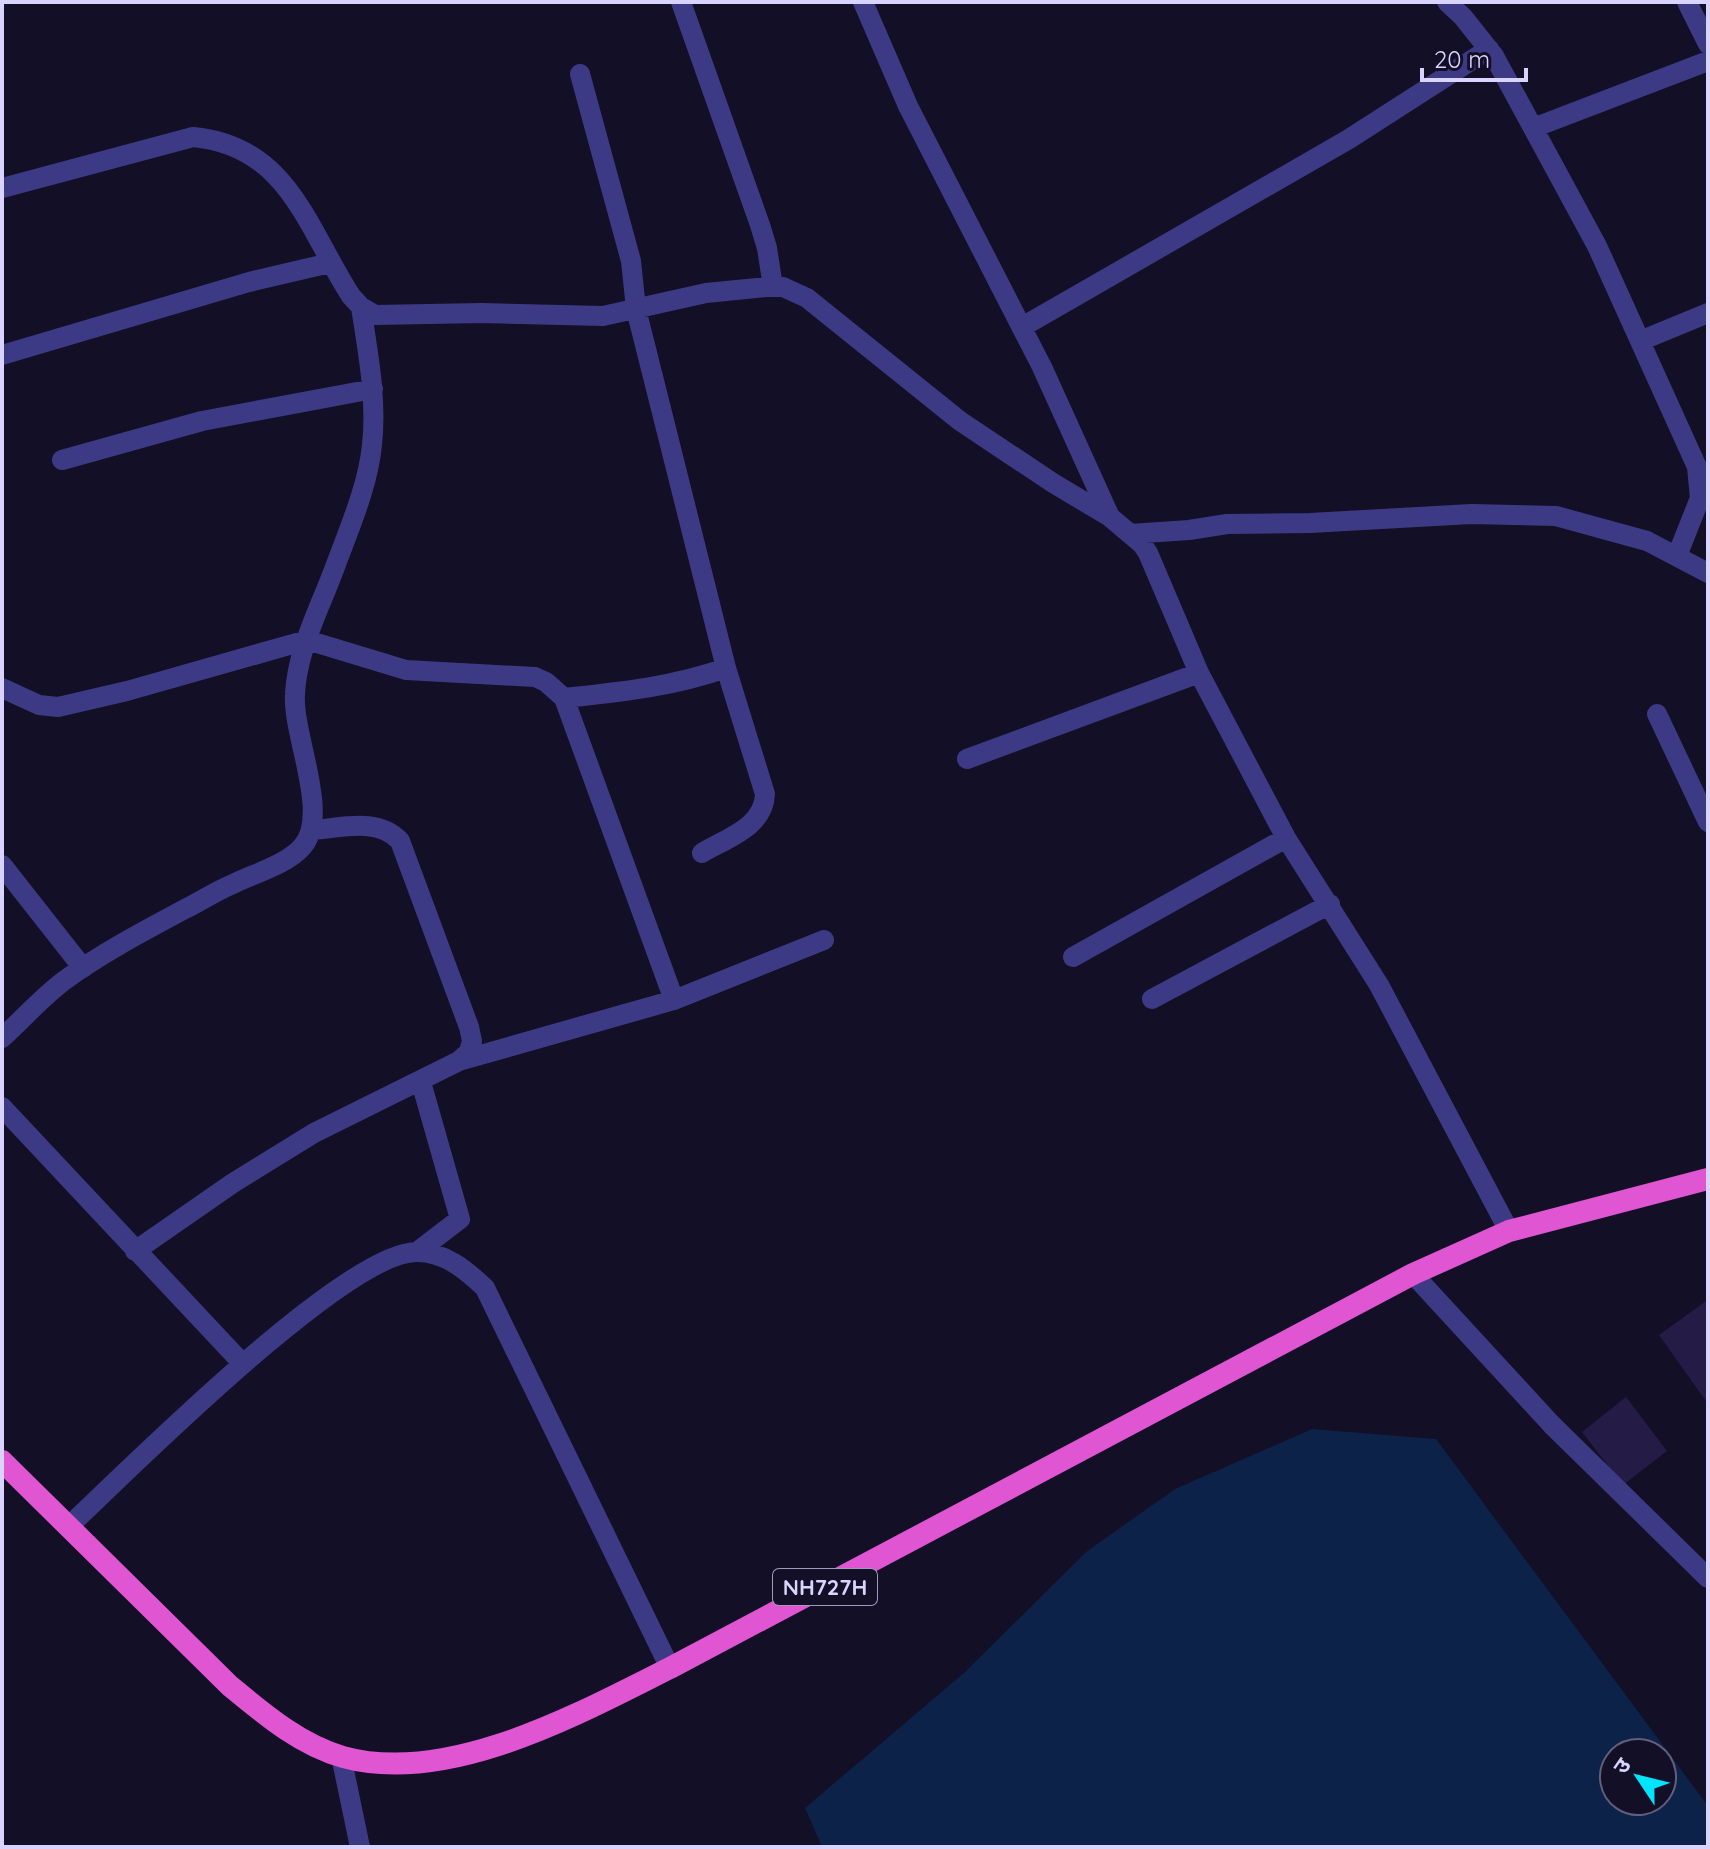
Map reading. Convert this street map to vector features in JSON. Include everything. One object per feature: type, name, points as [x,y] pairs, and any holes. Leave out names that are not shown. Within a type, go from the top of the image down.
[{"type":"highway","name":"NH727H","points":[[2,1461],[230,1686],[265,1715],[306,1742],[341,1756],[376,1763],[424,1763],[497,1745],[576,1715],[1413,1274],[1509,1231],[1708,1179]]},
{"type":"street","points":[[681,2],[760,225],[773,287]]},
{"type":"street","points":[[863,2],[908,106],[1022,327],[1110,517]]},
{"type":"street","points":[[1447,2],[1489,49],[1597,246],[1697,467],[1700,498],[1677,556]]},
{"type":"street","points":[[1687,2],[1708,44]]},
{"type":"street","points":[[1022,327],[1349,139],[1489,49]]},
{"type":"street","points":[[1533,128],[1708,61]]},
{"type":"street","points":[[580,74],[631,261],[636,309],[726,668],[765,794],[765,805],[752,824],[702,853]]},
{"type":"street","points":[[2,188],[193,137],[220,140],[269,166],[290,190],[330,263],[361,307],[375,315],[397,317],[482,313],[603,316],[706,293],[773,287],[783,287],[807,298],[960,421],[1110,517],[1148,553],[1199,673],[1286,838],[1330,904],[1413,1047],[1509,1231]]},
{"type":"street","points":[[2,355],[249,282],[330,263]]},
{"type":"street","points":[[2,1038],[62,982],[137,935],[291,856],[303,846],[312,830],[313,807],[294,696],[298,667],[365,476],[372,446],[373,389],[361,307]]},
{"type":"street","points":[[1640,341],[1708,313]]},
{"type":"street","points":[[62,460],[216,418],[373,389]]},
{"type":"street","points":[[1130,534],[1268,522],[1310,523],[1471,514],[1556,516],[1647,541],[1708,573]]},
{"type":"street","points":[[2,688],[39,705],[58,707],[127,691],[307,640],[406,670],[535,677],[546,682],[564,698],[674,1000]]},
{"type":"street","points":[[564,698],[687,682],[726,668]]},
{"type":"street","points":[[967,759],[1199,673]]},
{"type":"street","points":[[1657,714],[1708,822]]},
{"type":"street","points":[[135,1251],[233,1183],[314,1133],[421,1082],[469,1052],[472,1041],[469,1027],[400,841],[390,830],[376,825],[312,830]]},
{"type":"street","points":[[1073,957],[1286,838]]},
{"type":"street","points":[[2,865],[83,968]]},
{"type":"street","points":[[1152,999],[1330,904]]},
{"type":"street","points":[[459,1061],[674,1000],[824,940]]},
{"type":"street","points":[[417,1252],[460,1219],[421,1082]]},
{"type":"street","points":[[2,1107],[243,1364]]},
{"type":"street","points":[[69,1526],[243,1364],[321,1301],[393,1256],[417,1252],[444,1258],[462,1266],[485,1288],[670,1668]]},
{"type":"street","points":[[1413,1274],[1552,1425],[1708,1578]]},
{"type":"street","points":[[341,1756],[360,1847]]},
{"type":"water","points":[[1312,1429],[1436,1439],[1657,1737],[1598,1737],[1598,1817],[1678,1817],[1678,1766],[1708,1806],[1708,1847],[822,1847],[805,1808],[965,1672],[1086,1552],[1175,1489]]},
{"type":"building","points":[[1706,1301],[1708,1304],[1708,1404],[1659,1335]]},
{"type":"building","points":[[1626,1397],[1667,1451],[1623,1485],[1582,1432]]}]
